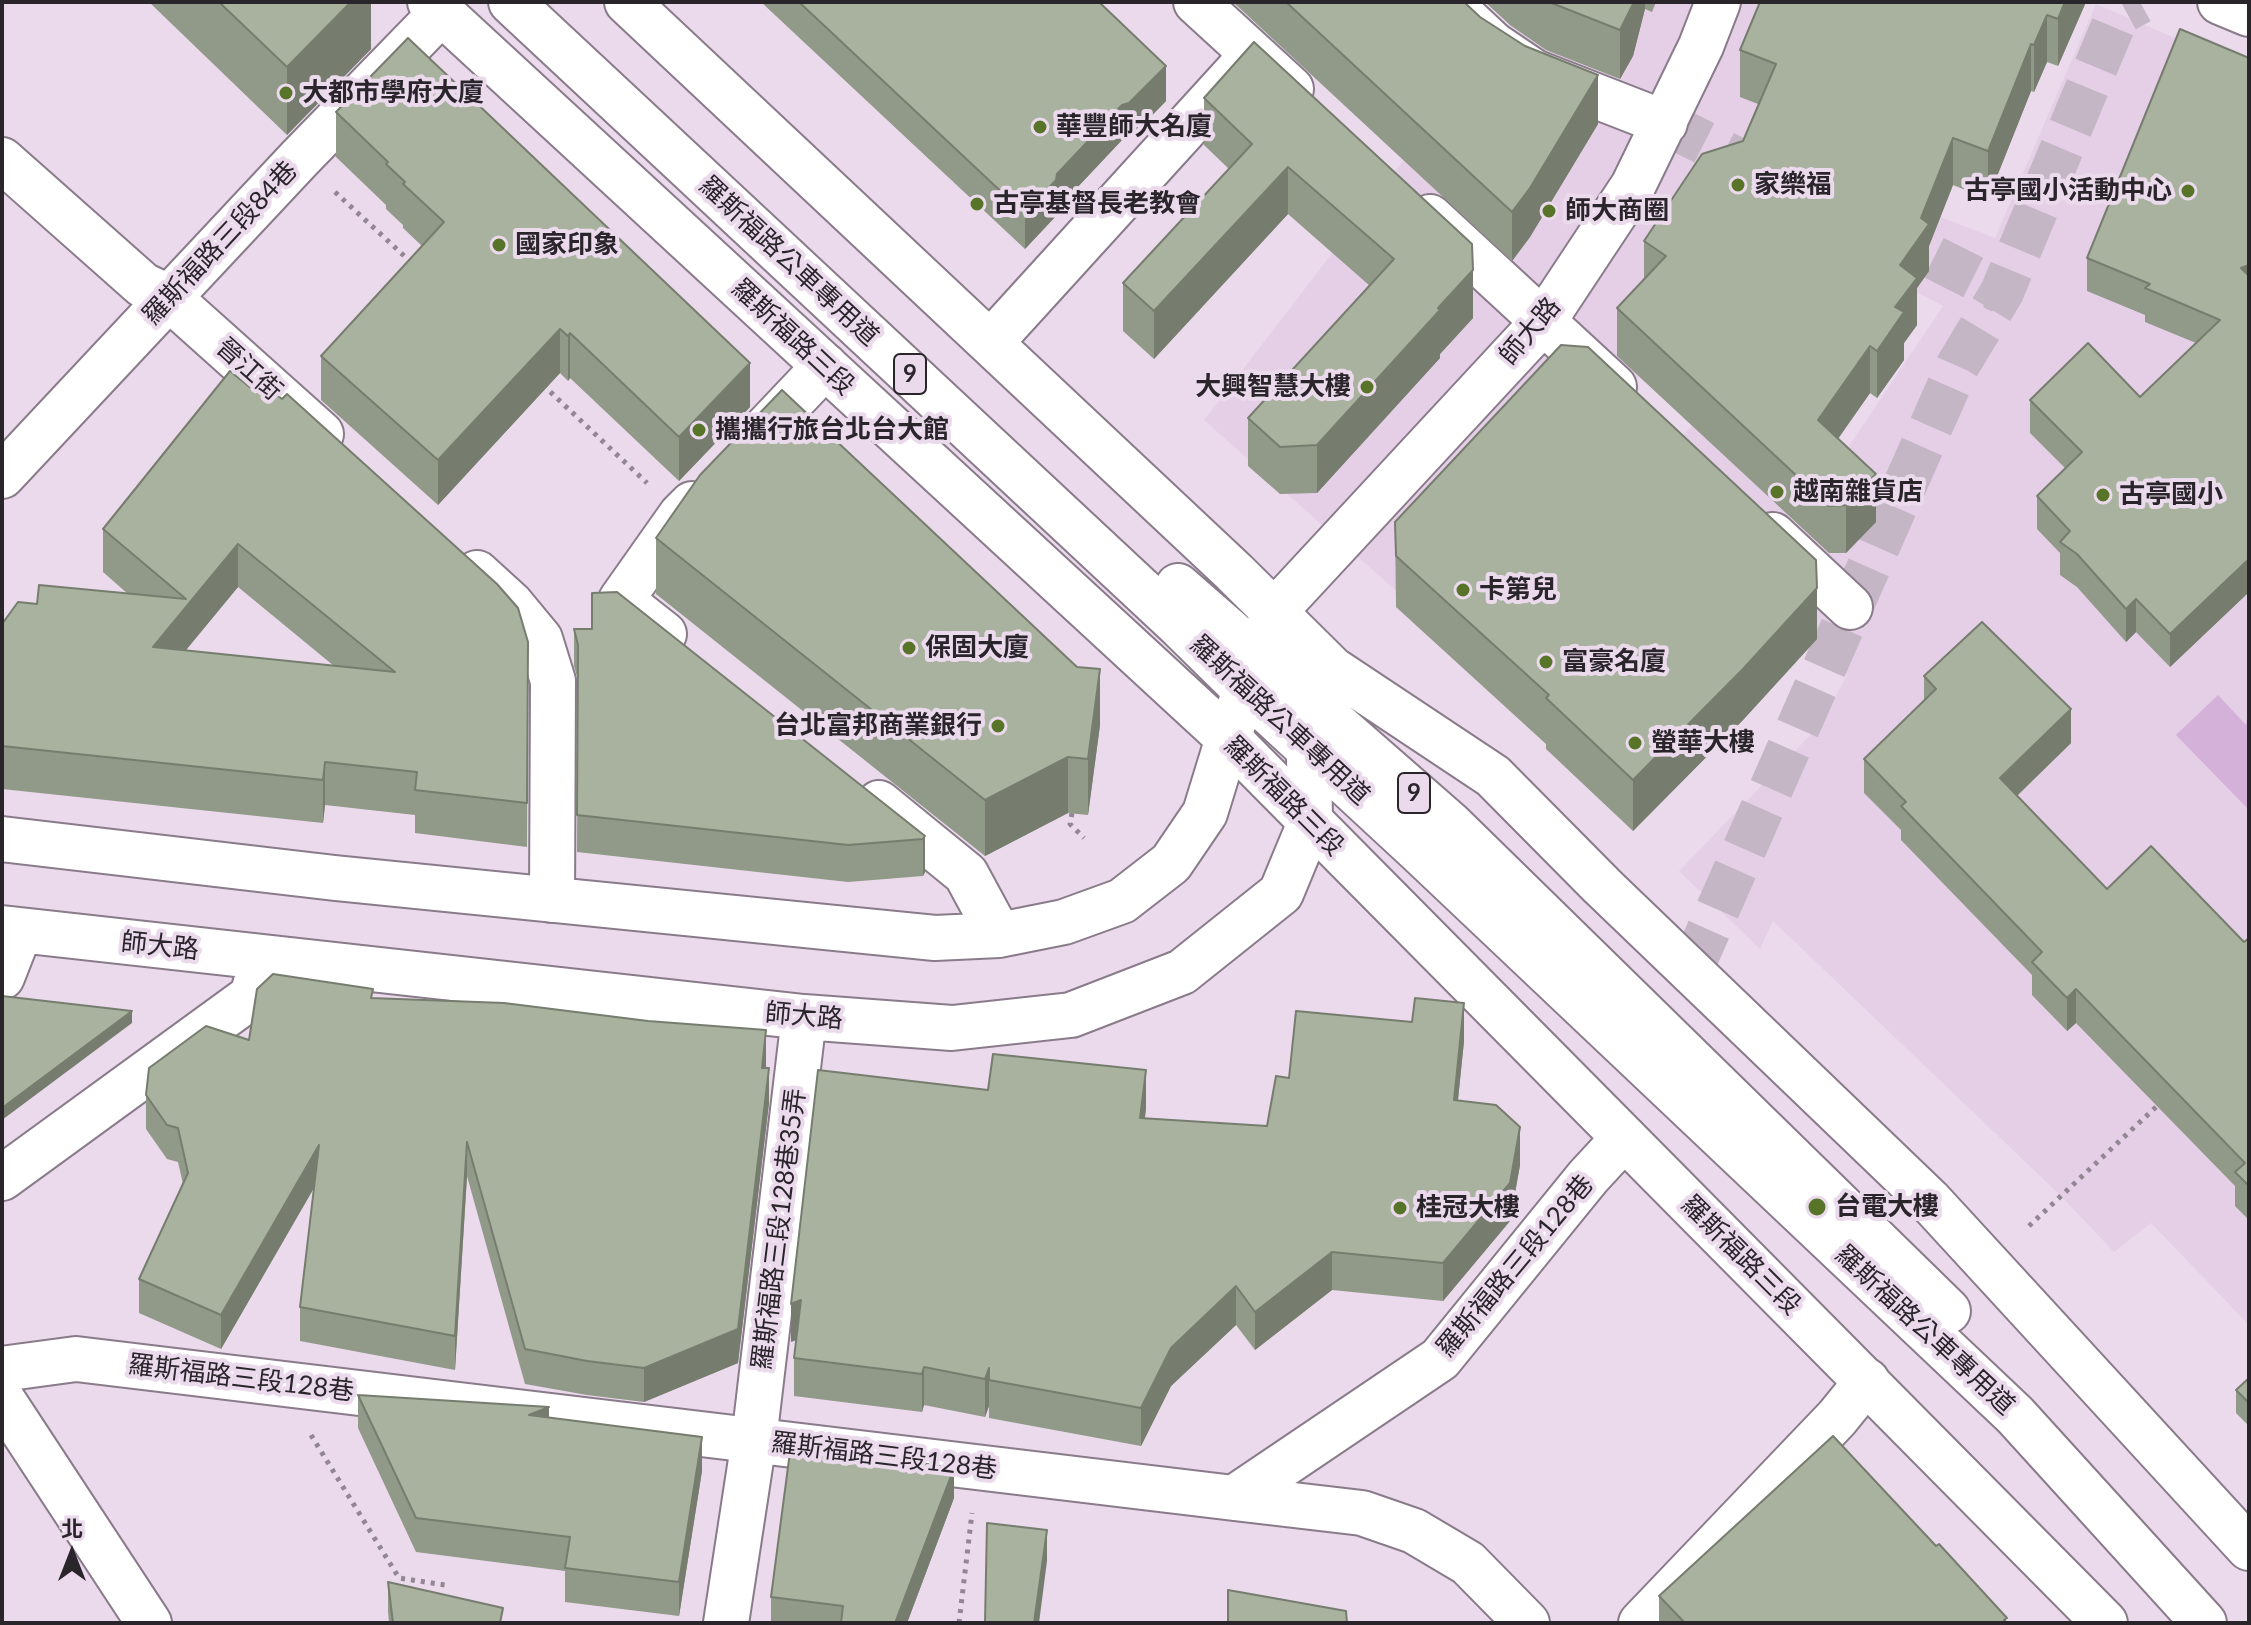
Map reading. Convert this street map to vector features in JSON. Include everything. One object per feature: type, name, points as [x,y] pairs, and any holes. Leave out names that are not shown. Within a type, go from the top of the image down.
[{"type":"main road","name":"羅斯福路公車專用道","points":[[511,2],[1181,627],[1261,673],[1449,823],[2048,1409],[2239,1623]]},
{"type":"main road","name":"羅斯福路公車專用道","points":[[551,2],[1201,607],[1261,673]]},
{"type":"main road","name":"9","points":[[627,2],[991,342],[1332,669],[1493,776],[1602,886],[1929,1200],[2249,1548]]},
{"type":"main road","points":[[1196,2],[1320,116]]},
{"type":"main road","points":[[1448,2],[1494,45],[1534,72],[1665,123]]},
{"type":"main road","name":"師大路","points":[[2,839],[335,878],[935,938],[999,935],[1064,922],[1122,901],[1171,863],[1205,813],[1228,738],[1261,673],[1274,612],[1543,322],[1633,186],[1665,123],[1718,2]]},
{"type":"main road","points":[[2220,2],[2249,14]]},
{"type":"main road","name":"羅斯福路三段84巷","points":[[2,476],[299,159],[436,7]]},
{"type":"main road","name":"羅斯福路三段","points":[[436,7],[1228,738],[2105,1623]]},
{"type":"main road","points":[[991,342],[1253,54]]},
{"type":"main road","name":"晉江街","points":[[2,160],[143,285],[168,297],[346,456]]},
{"type":"main road","points":[[1398,188],[1647,418]]},
{"type":"main road","points":[[696,659],[621,600],[681,515],[825,366]]},
{"type":"main road","points":[[1749,513],[1850,607]]},
{"type":"main road","points":[[452,551],[511,604],[540,639],[553,681],[552,900]]},
{"type":"main road","name":"師大路","points":[[11,930],[804,1017],[952,1028],[1071,1015],[1182,972],[1281,893],[1310,823],[1308,749],[1304,732],[1261,673]]},
{"type":"main road","name":"羅斯福路公車專用道","points":[[1308,749],[2015,1415],[2204,1623]]},
{"type":"main road","points":[[845,776],[966,874],[999,935]]},
{"type":"main road","points":[[2,977],[11,930]]},
{"type":"main road","points":[[2,1178],[252,996],[263,958]]},
{"type":"main road","name":"羅斯福路三段128巷35弄","points":[[726,1623],[754,1440],[804,1017]]},
{"type":"main road","name":"羅斯福路三段128巷","points":[[2,1369],[76,1359],[1234,1498],[1440,1359],[1588,1177],[1624,1138]]},
{"type":"main road","points":[[1641,1623],[1837,1418],[1867,1381]]},
{"type":"main road","points":[[2,1399],[149,1623]]},
{"type":"main road","points":[[1234,1498],[1362,1513],[1414,1531],[1468,1563],[1527,1623]]},
{"type":"path","points":[[299,159],[417,268]]},
{"type":"path","points":[[532,375],[681,515]]},
{"type":"path","points":[[1072,813],[1070,824],[1084,838]]},
{"type":"path","points":[[2029,1226],[2157,1106]]},
{"type":"path","points":[[279,1383],[399,1578],[445,1585]]},
{"type":"path","points":[[959,1623],[977,1467]]},
{"type":"shaded area","points":[[1525,2],[1853,2],[1768,151],[1995,238],[2096,4],[2249,70],[2249,1325],[2151,1223],[2114,1252],[2061,1196],[1773,921],[1760,949],[1679,871],[1820,725],[1847,675],[1631,488],[1734,383],[1831,473],[1943,306],[1740,199],[1476,662],[1204,420]]},
{"type":"shaded area","points":[[2218,695],[2246,725],[2249,709],[2249,810],[2176,735]]},
{"type":"building","points":[[219,2],[351,2],[287,67]]},
{"type":"building","points":[[799,2],[1099,2],[1166,66],[1129,103],[1122,105],[1057,174],[1056,180],[1025,214]]},
{"type":"building","points":[[1286,2],[1464,2],[1480,17],[1525,46],[1598,75],[1530,188],[1512,212]]},
{"type":"building","points":[[1549,2],[1634,2],[1620,30]]},
{"type":"building","points":[[1760,2],[2065,2],[2058,19],[2047,15],[2034,45],[2031,44],[1988,151],[1953,138],[1921,218],[1929,224],[1900,265],[1917,278],[1895,307],[1904,312],[1877,351],[1870,346],[1818,420],[1876,474],[1846,505],[1829,506],[1617,308],[1666,256],[1644,241],[1702,154],[1743,141],[1776,64],[1740,50]]},
{"type":"building","points":[[2180,29],[2249,58],[2249,265],[2241,268],[2249,276],[2249,559],[2170,634],[2136,599],[2126,609],[2077,554],[2060,542],[2070,531],[2037,496],[2082,452],[2030,400],[2088,343],[2140,397],[2220,320],[2145,288],[2150,284],[2087,258]]},
{"type":"building","points":[[408,38],[750,363],[679,437],[570,333],[568,336],[560,329],[438,460],[321,356],[444,222],[403,184],[405,182],[386,164],[388,162],[336,112]]},
{"type":"building","points":[[1254,42],[1472,244],[1473,270],[1317,445],[1280,447],[1248,418],[1394,259],[1288,167],[1154,311],[1123,283],[1252,144],[1204,98]]},
{"type":"building","points":[[1561,345],[1588,347],[1816,560],[1817,588],[1743,669],[1633,780],[1546,698],[1549,695],[1396,556],[1395,522]]},
{"type":"building","points":[[230,371],[257,393],[265,385],[282,399],[287,394],[497,584],[518,608],[528,642],[527,803],[415,790],[417,772],[325,762],[323,780],[2,746],[2,624],[18,602],[37,604],[39,585],[186,599],[103,529]],"holes":[[[238,544],[395,672],[153,647]]]},
{"type":"building","name":"保固大廈","points":[[782,390],[1077,667],[1100,669],[1088,759],[1068,757],[985,800],[656,538],[700,475]]},
{"type":"building","points":[[617,592],[925,836],[923,839],[848,845],[577,815],[578,645],[574,629],[592,629],[592,593]]},
{"type":"building","points":[[1982,622],[2071,709],[2000,778],[2107,889],[2151,846],[2244,942],[2249,938],[2249,1186],[2235,1172],[2245,1163],[2076,989],[2067,998],[2032,962],[2042,952],[1901,806],[1906,802],[1864,759],[1936,689],[1924,676]]},
{"type":"building","points":[[273,974],[373,989],[371,998],[504,1003],[648,1021],[766,1030],[762,1068],[769,1068],[738,1329],[644,1368],[525,1349],[467,1142],[455,1336],[300,1307],[319,1145],[221,1315],[139,1279],[188,1173],[178,1128],[167,1125],[146,1095],[149,1068],[206,1026],[249,1040],[257,989]]},
{"type":"building","points":[[2,996],[132,1011],[2,1108]]},
{"type":"building","points":[[1415,998],[1464,1003],[1454,1100],[1496,1105],[1520,1127],[1510,1183],[1443,1263],[1332,1252],[1255,1312],[1236,1286],[1171,1348],[1141,1408],[989,1380],[989,1368],[985,1379],[924,1367],[922,1374],[794,1358],[801,1300],[791,1304],[818,1070],[988,1090],[993,1054],[1146,1070],[1140,1118],[1267,1126],[1276,1076],[1289,1078],[1296,1011],[1412,1022]]},
{"type":"building","points":[[2249,1378],[2249,1403],[2236,1390]]},
{"type":"building","points":[[358,1395],[549,1407],[529,1415],[702,1437],[679,1582],[565,1568],[570,1537],[416,1518]]},
{"type":"building","points":[[1833,1436],[1936,1546],[1939,1544],[2007,1618],[2004,1620],[2007,1623],[1685,1623],[1659,1596]]},
{"type":"building","points":[[791,1444],[954,1468],[895,1623],[841,1623],[843,1606],[771,1597]]},
{"type":"building","points":[[987,1523],[1047,1530],[1034,1623],[985,1623]]},
{"type":"building","points":[[388,1582],[503,1608],[500,1623],[393,1623]]},
{"type":"building","points":[[1228,1590],[1346,1611],[1347,1623],[1228,1623]]},
{"type":"tunnel","points":[[1691,970],[1958,365],[2002,292],[2118,14],[2140,2]]},
{"type":"tunnel","points":[[1665,123],[1770,176]]},
{"type":"tunnel","points":[[1875,228],[2002,292]]},
{"type":"place","name":"大都市學府大廈","points":[[286,93]]},
{"type":"place","name":"華豐師大名廈","points":[[1040,127]]},
{"type":"place","name":"家樂福","points":[[1738,185]]},
{"type":"place","name":"古亭國小活動中心","points":[[2188,191]]},
{"type":"place","name":"古亭基督長老教會","points":[[977,204]]},
{"type":"place","name":"師大商圈","points":[[1549,211]]},
{"type":"place","name":"國家印象","points":[[499,245]]},
{"type":"place","name":"大興智慧大樓","points":[[1367,387]]},
{"type":"place","name":"攜攜行旅台北台大館","points":[[699,430]]},
{"type":"place","name":"越南雜貨店","points":[[1777,492]]},
{"type":"place","name":"古亭國小","points":[[2103,495]]},
{"type":"place","name":"卡第兒","points":[[1463,590]]},
{"type":"place","name":"保固大廈","points":[[909,648]]},
{"type":"place","name":"富豪名廈","points":[[1546,662]]},
{"type":"place","name":"台北富邦商業銀行","points":[[998,726]]},
{"type":"place","name":"螢華大樓","points":[[1635,743]]},
{"type":"place","name":"台電大樓","points":[[1817,1207]]},
{"type":"place","name":"桂冠大樓","points":[[1400,1208]]}]
